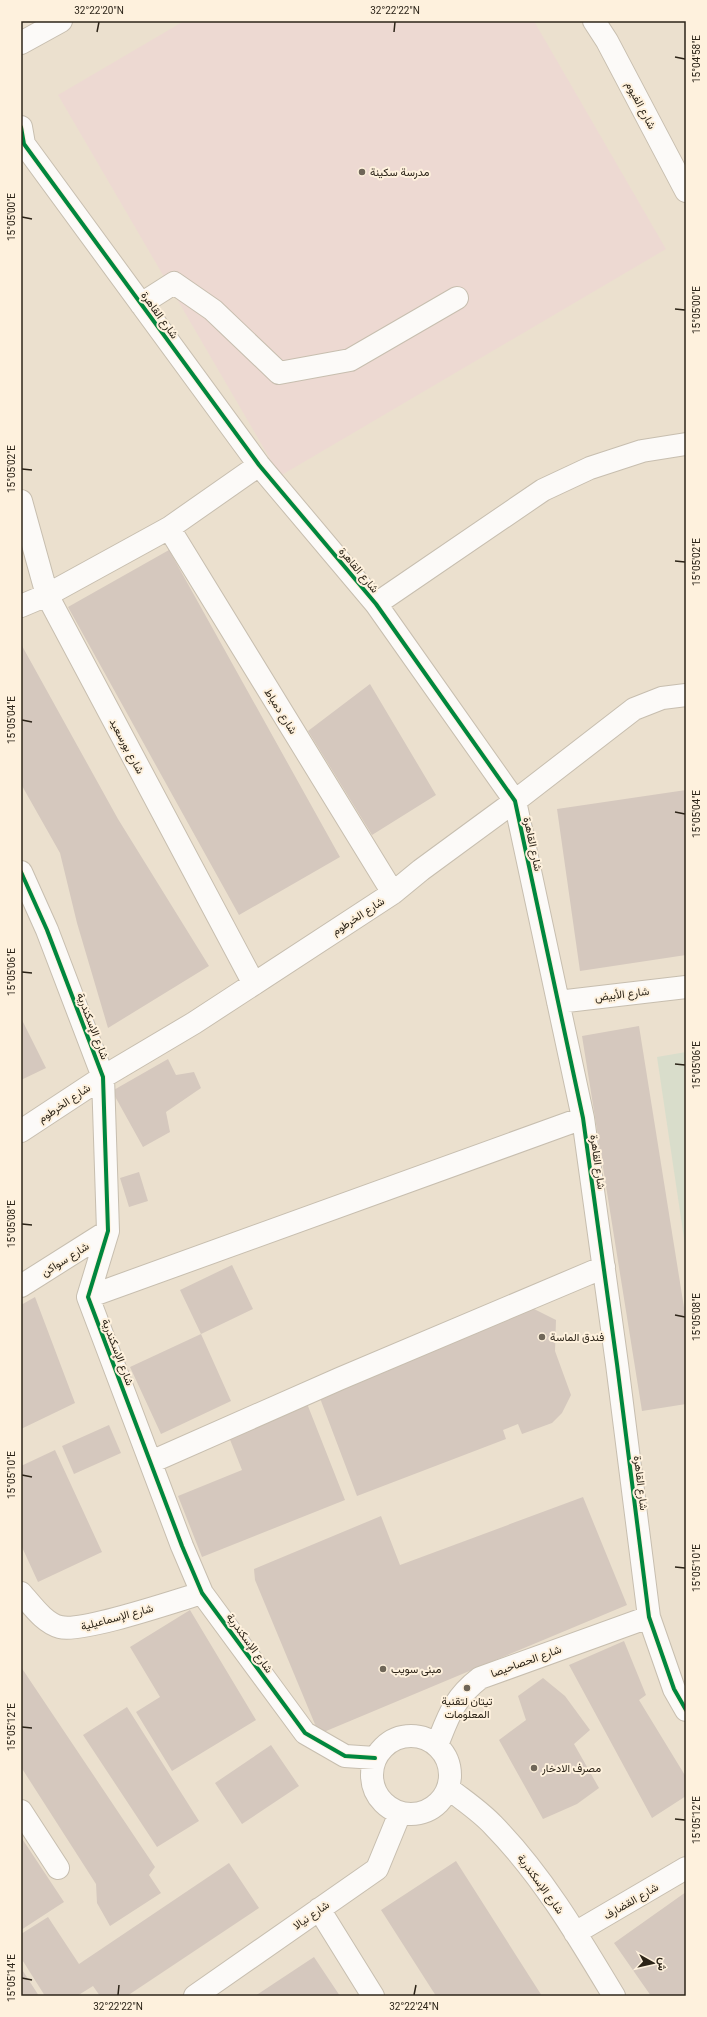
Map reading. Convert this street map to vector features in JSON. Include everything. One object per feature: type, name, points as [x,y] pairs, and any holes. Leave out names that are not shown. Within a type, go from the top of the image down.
[{"type":"street","points":[[21,43],[61,21]]},
{"type":"street","name":"شارع الفيوم","points":[[594,21],[686,191]]},
{"type":"street","name":"شارع القاهرة","points":[[22,139],[259,465],[376,604],[515,801],[583,1118],[649,1617],[674,1689],[686,1710]]},
{"type":"street","points":[[141,304],[174,283],[213,310],[279,373],[350,360],[457,298]]},
{"type":"street","points":[[376,604],[543,490],[590,468],[642,451],[686,444]]},
{"type":"street","points":[[21,606],[47,595],[169,528],[259,465]]},
{"type":"street","name":"شارع بورسعيد","points":[[21,501],[47,595],[254,984]]},
{"type":"street","name":"شارع دمياط","points":[[169,528],[393,893]]},
{"type":"street","name":"شارع الخرطوم","points":[[21,1131],[103,1077],[194,1023],[393,893],[421,870],[515,801],[634,709],[662,698],[686,695]]},
{"type":"street","name":"شارع الإسكندرية","points":[[21,872],[47,930],[103,1077],[108,1231],[88,1297],[182,1546],[202,1593],[305,1733],[345,1756],[375,1758]]},
{"type":"street","name":"شارع الأبيض","points":[[558,1002],[686,987]]},
{"type":"street","points":[[88,1297],[583,1118]]},
{"type":"street","name":"شارع سواكن","points":[[21,1286],[108,1231]]},
{"type":"street","points":[[151,1462],[339,1379],[604,1268]]},
{"type":"street","name":"شارع الإسماعيلية","points":[[21,1593],[48,1622],[60,1628],[82,1628],[202,1593]]},
{"type":"street","name":"شارع الحصاحيصا","points":[[437,1745],[452,1706],[467,1688],[480,1678],[649,1617]]},
{"type":"street","points":[[403,1736],[421,1737],[437,1745],[449,1765],[450,1776],[448,1788],[442,1798],[434,1806],[423,1812],[411,1814],[400,1813],[381,1800],[375,1790],[372,1780],[372,1769],[375,1758],[382,1748],[392,1740],[403,1736]]},
{"type":"street","name":"شارع الإسكندرية","points":[[448,1788],[492,1823],[525,1860],[575,1933],[614,1996]]},
{"type":"street","points":[[21,1811],[58,1868]]},
{"type":"street","name":"شارع نيالا","points":[[195,1996],[377,1869],[400,1813]]},
{"type":"street","name":"شارع القضارف","points":[[575,1933],[686,1868]]},
{"type":"street","points":[[319,1909],[373,1996]]},
{"type":"shaded area","name":"مدرسة سكينة","points":[[184,21],[534,21],[666,249],[280,476],[58,95]]},
{"type":"green space","points":[[686,1052],[686,1252],[657,1057]]},
{"type":"building","points":[[169,550],[340,857],[239,915],[68,607]]},
{"type":"building","points":[[21,644],[118,819],[209,966],[108,1028],[77,923],[60,853],[21,784]]},
{"type":"building","points":[[370,684],[436,795],[372,835],[308,731]]},
{"type":"building","points":[[686,790],[686,955],[580,971],[557,809]]},
{"type":"building","points":[[21,1018],[46,1068],[21,1080]]},
{"type":"building","points":[[639,1026],[686,1320],[686,1404],[642,1411],[582,1036]]},
{"type":"building","points":[[168,1059],[176,1075],[194,1072],[201,1088],[166,1112],[170,1132],[143,1147],[112,1091]]},
{"type":"building","points":[[139,1172],[148,1201],[129,1207],[120,1178]]},
{"type":"building","points":[[232,1265],[253,1309],[201,1334],[180,1290]]},
{"type":"building","points":[[35,1297],[75,1403],[21,1429],[21,1305]]},
{"type":"building","name":"فندق الماسة","points":[[528,1306],[556,1320],[555,1351],[571,1395],[562,1413],[552,1423],[522,1434],[518,1424],[503,1430],[506,1439],[357,1496],[318,1393]]},
{"type":"building","points":[[201,1334],[231,1401],[161,1434],[130,1367]]},
{"type":"building","points":[[306,1401],[345,1500],[202,1557],[178,1496],[242,1470],[227,1432]]},
{"type":"building","points":[[109,1425],[121,1453],[74,1474],[62,1446]]},
{"type":"building","points":[[55,1450],[102,1552],[38,1582],[21,1545],[21,1466]]},
{"type":"building","name":"مبنى سويب","points":[[583,1497],[627,1605],[319,1734],[255,1580],[254,1569],[381,1516],[400,1565]]},
{"type":"building","points":[[190,1610],[256,1720],[172,1771],[136,1712],[160,1697],[130,1647]]},
{"type":"building","points":[[624,1641],[646,1695],[639,1700],[686,1777],[686,1796],[652,1818],[569,1665]]},
{"type":"building","points":[[21,1667],[155,1867],[149,1875],[161,1893],[110,1926],[97,1903],[96,1884],[21,1767]]},
{"type":"building","points":[[543,1678],[565,1696],[590,1730],[574,1744],[599,1788],[577,1804],[543,1819],[499,1740],[526,1720],[518,1696]]},
{"type":"building","points":[[127,1707],[199,1821],[157,1847],[83,1735]]},
{"type":"building","points":[[271,1745],[299,1786],[242,1824],[215,1783]]},
{"type":"building","points":[[21,1837],[64,1902],[21,1930]]},
{"type":"building","points":[[456,1861],[542,1996],[436,1996],[381,1910]]},
{"type":"building","points":[[229,1863],[259,1908],[127,1996],[100,1996],[93,1986],[77,1996],[45,1996],[21,1958],[21,1934],[48,1917],[79,1964]]},
{"type":"building","points":[[686,1892],[686,1996],[651,1996],[614,1943]]},
{"type":"building","points":[[314,1957],[340,1996],[255,1996]]},
{"type":"building","points":[[21,1968],[39,1996],[21,1996]]},
{"type":"cycle path","points":[[21,127],[24,144],[259,465],[376,604],[515,801],[583,1118],[617,1364],[649,1617],[674,1689],[686,1710]]},
{"type":"cycle path","points":[[21,872],[47,930],[103,1077],[108,1231],[88,1297],[182,1546],[202,1593],[305,1733],[345,1756],[375,1758]]},
{"type":"place","name":"مدرسة سكينة","points":[[362,172]]},
{"type":"place","name":"فندق الماسة","points":[[542,1337]]},
{"type":"place","name":"مبنى سويب","points":[[383,1669]]},
{"type":"place","name":"تيتان لتقنية المعلومات","points":[[467,1688]]},
{"type":"place","name":"مصرف الادخار","points":[[534,1768]]}]
